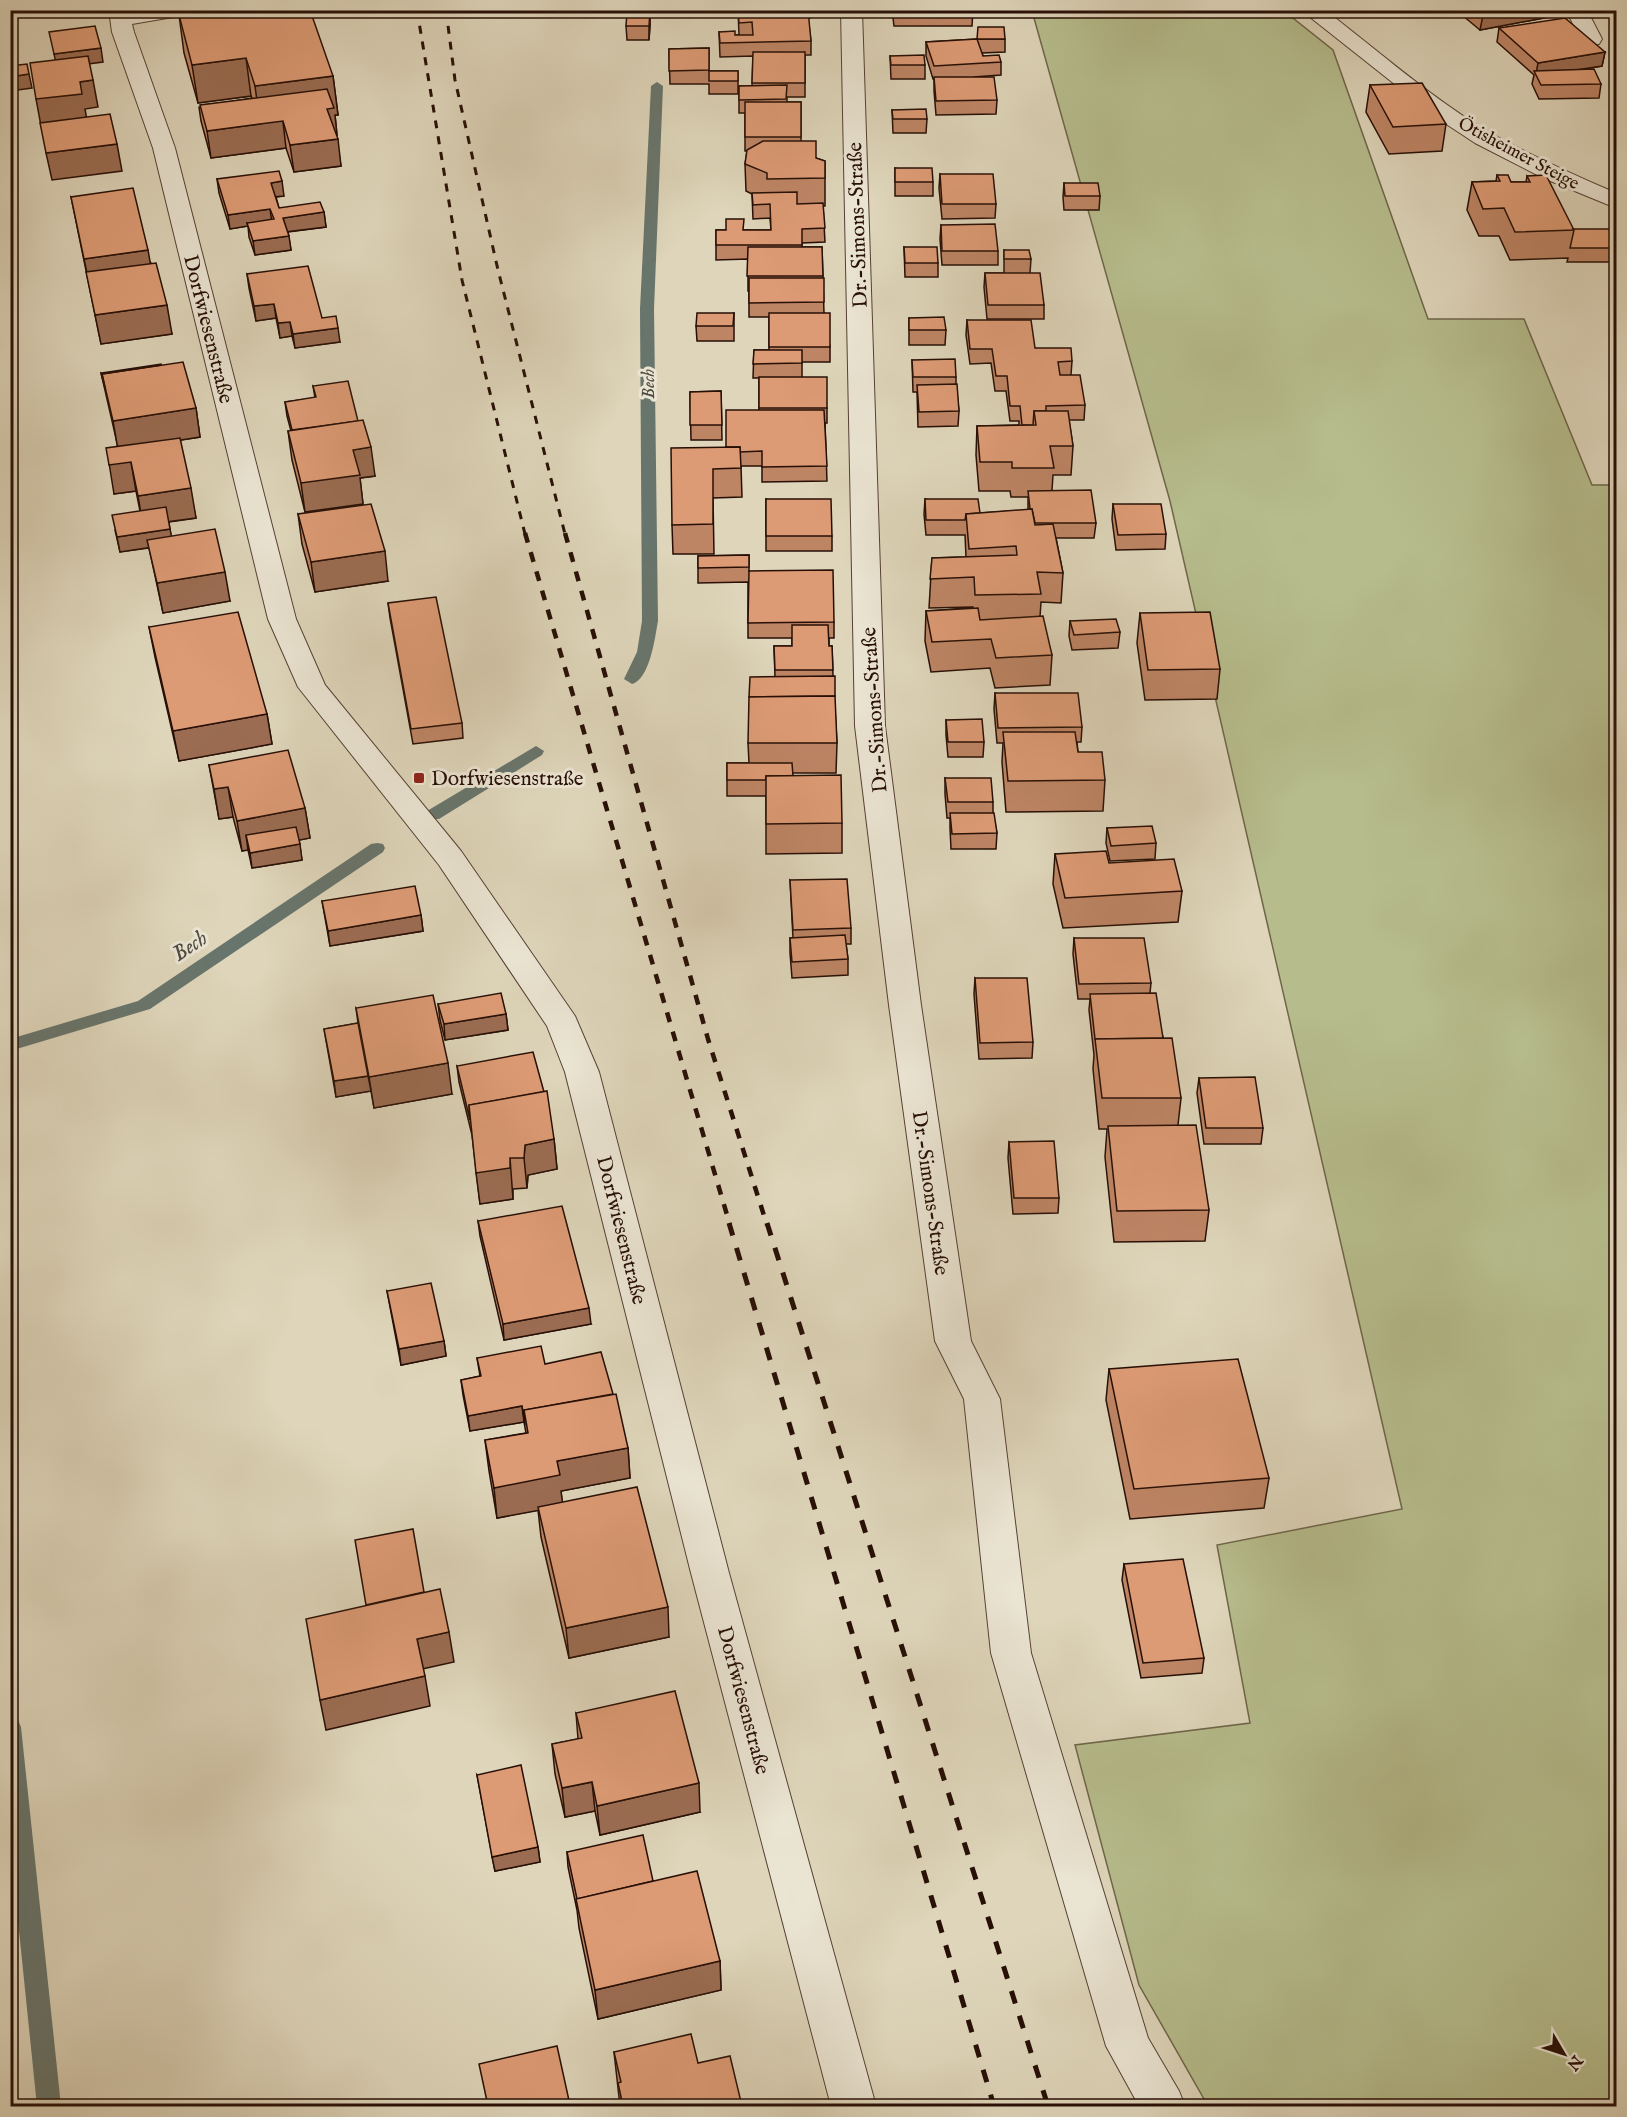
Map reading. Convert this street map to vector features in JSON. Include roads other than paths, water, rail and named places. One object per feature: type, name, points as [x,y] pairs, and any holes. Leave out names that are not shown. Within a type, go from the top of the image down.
[{"type":"street","points":[[120,15],[179,10]]},
{"type":"street","name":"Dr.-Simons-Straße","points":[[851,10],[870,726],[905,1005],[952,1341],[981,1398],[1011,1653],[1128,2046],[1163,2106]]},
{"type":"street","name":"Ötisheimer Steige","points":[[1311,10],[1383,67],[1483,138],[1551,173],[1617,201]]},
{"type":"street","points":[[1576,10],[1591,39]]},
{"type":"street","name":"Dorfwiesenstraße","points":[[120,15],[123,32],[164,148],[282,619],[312,687],[450,858],[563,1024],[582,1072],[710,1574],[854,2106]]},
{"type":"waterway","name":"Bech","points":[[632,679],[645,652],[650,621],[647,309],[657,86]]},
{"type":"waterway","name":"Bech","points":[[433,815],[536,751]]},
{"type":"waterway","name":"Bech","points":[[10,1045],[144,1005],[377,848]]},
{"type":"waterway","points":[[10,1727],[49,2106]]},
{"type":"railway","points":[[417,10],[462,280],[525,534]]},
{"type":"railway","points":[[446,10],[455,80],[498,270],[565,534]]},
{"type":"railway","points":[[525,533],[730,1225]]},
{"type":"railway","points":[[565,533],[708,1039],[767,1225]]},
{"type":"railway","points":[[729,1223],[994,2106]]},
{"type":"railway","points":[[767,1223],[1048,2106]]},
{"type":"place","name":"Dorfwiesenstraße","points":[[419,778]]}]
